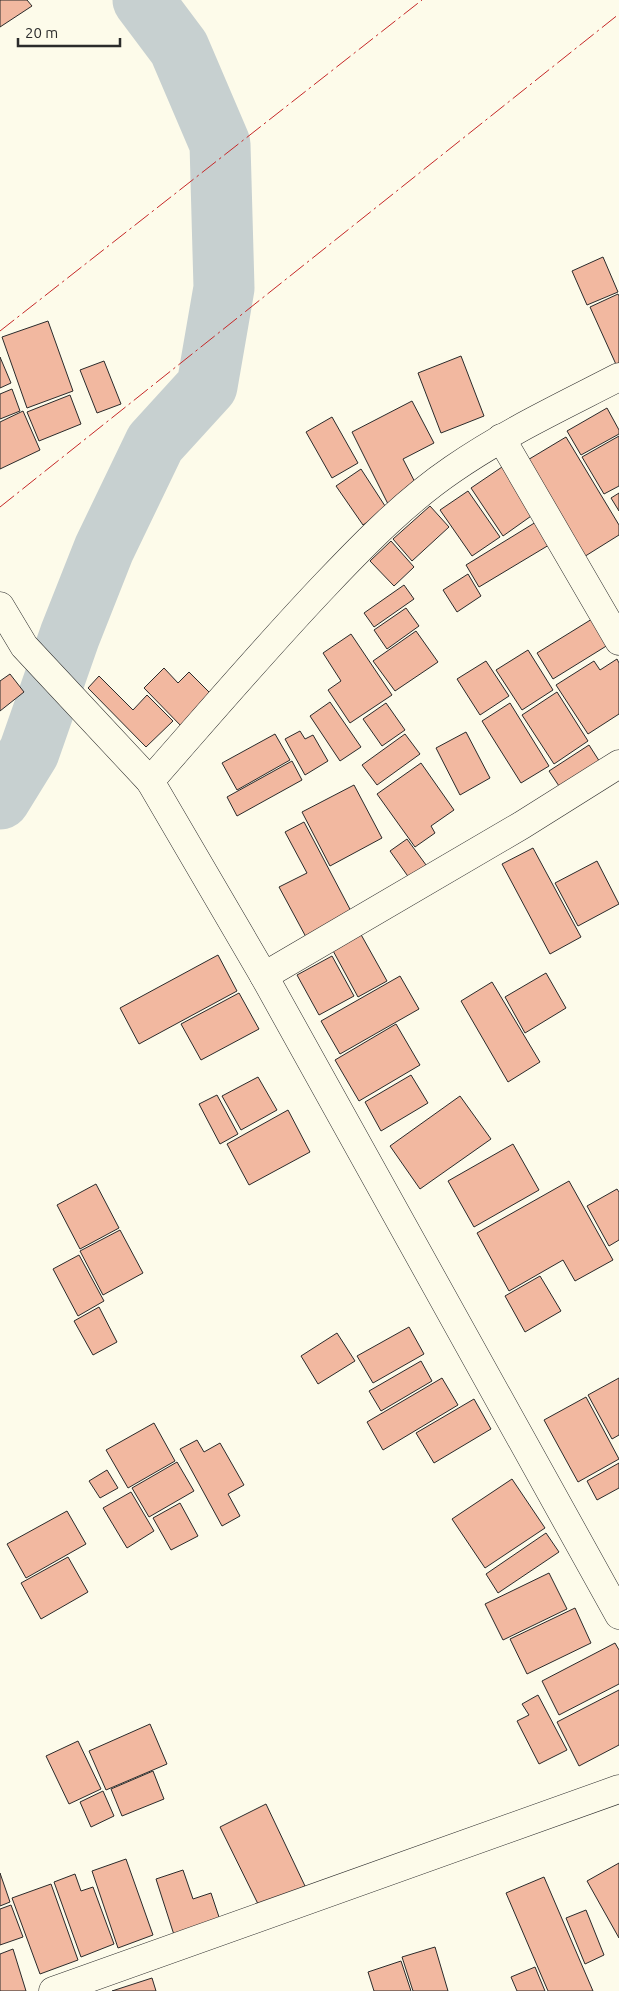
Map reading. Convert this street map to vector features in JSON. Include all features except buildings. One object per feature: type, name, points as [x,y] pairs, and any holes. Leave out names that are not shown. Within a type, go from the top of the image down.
[{"type":"street","points":[[150,781],[288,624],[357,552],[404,507],[452,469],[501,438],[619,377]]},
{"type":"street","points":[[501,438],[619,640]]},
{"type":"street","points":[[0,606],[24,646],[150,781],[264,976],[619,1615]]},
{"type":"street","points":[[264,976],[514,830],[619,764]]},
{"type":"street","points":[[53,1991],[619,1789]]},
{"type":"waterway","points":[[0,799],[29,752],[70,635],[104,549],[155,443],[207,386],[224,288],[220,144],[179,48],[143,0]]},
{"type":"power","points":[[0,331],[422,0]]},
{"type":"power","points":[[0,507],[619,14]]}]
